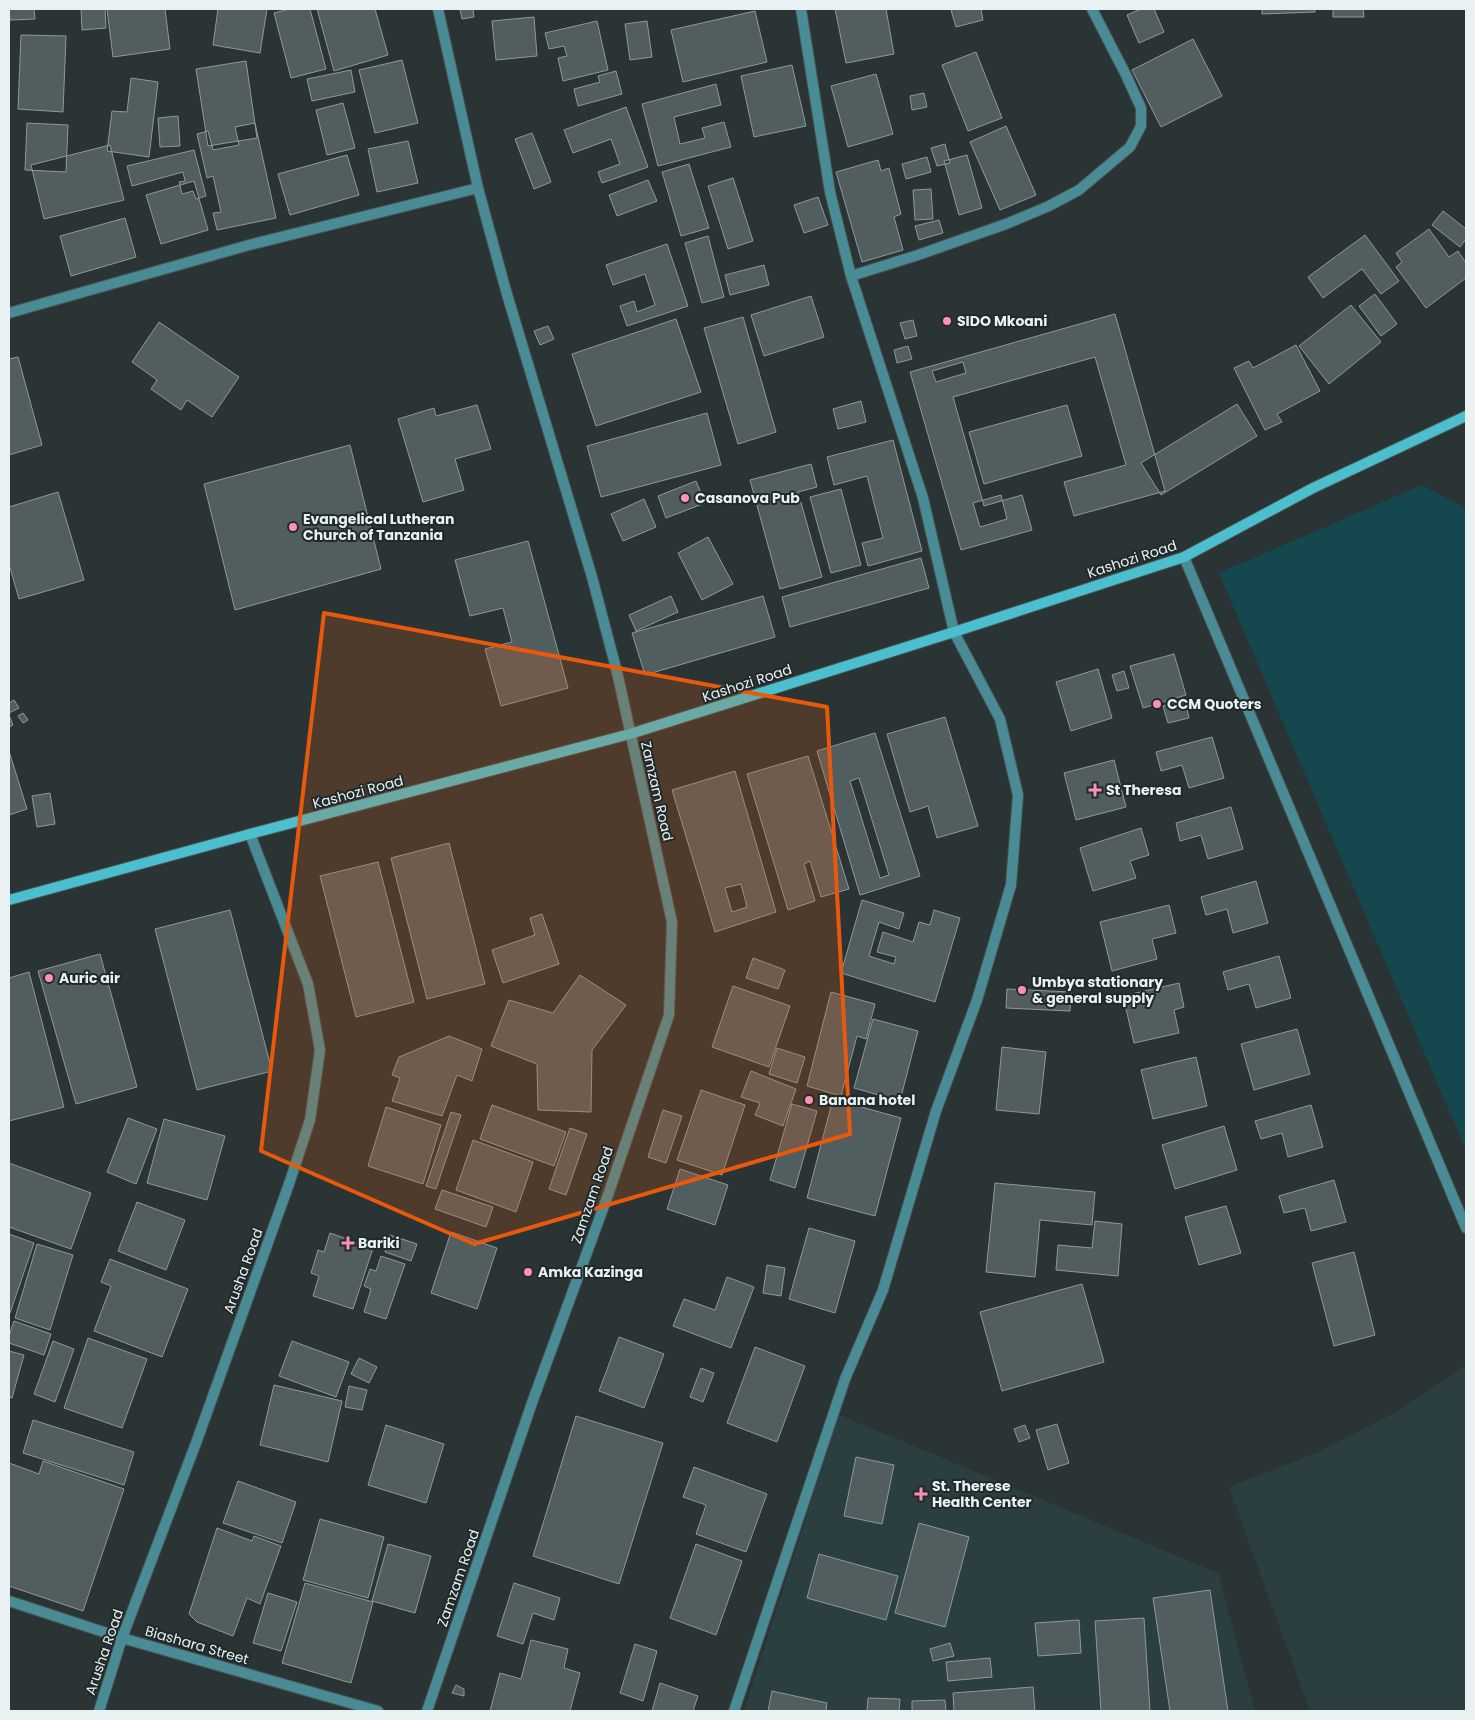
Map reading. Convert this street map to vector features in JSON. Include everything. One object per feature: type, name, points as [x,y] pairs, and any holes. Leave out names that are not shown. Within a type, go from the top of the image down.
[{"type":"main road","name":"Kashozi Road","points":[[9,900],[250,834],[630,734],[1184,557],[1313,488],[1466,416]]},
{"type":"street","name":"Zamzam Road","points":[[428,1711],[533,1400],[608,1195],[669,1014],[672,922],[617,672],[592,577],[506,291],[478,188],[438,9]]},
{"type":"street","points":[[734,1711],[845,1379],[883,1290],[936,1111],[978,1000],[1011,885],[1018,795],[1000,719],[954,632],[923,498],[851,276],[830,192],[801,9]]},
{"type":"street","points":[[851,276],[918,256],[1049,206],[1079,190],[1130,147],[1141,126],[1141,108],[1092,9]]},
{"type":"street","points":[[9,313],[249,245],[478,188]]},
{"type":"street","points":[[1184,557],[1466,1228]]},
{"type":"street","name":"Arusha Road","points":[[99,1711],[122,1638],[196,1443],[310,1120],[320,1050],[308,984],[250,834]]},
{"type":"street","name":"Biashara Street","points":[[9,1601],[122,1638],[378,1711]]},
{"type":"highlighted area","points":[[324,613],[827,707],[850,1134],[474,1244],[261,1151]]},
{"type":"shaded area","points":[[1422,485],[1466,509],[1466,1150],[1219,573]]},
{"type":"shaded area","points":[[1466,1365],[1466,1711],[1310,1711],[1229,1487],[1319,1452],[1400,1410]]},
{"type":"shaded area","name":"St. Therese Health Center","points":[[839,1415],[1218,1573],[1255,1711],[744,1711]]},
{"type":"building","points":[[9,9],[34,9],[35,19],[10,20]]},
{"type":"building","points":[[81,9],[105,9],[106,28],[82,30]]},
{"type":"building","points":[[107,9],[165,9],[170,49],[113,57]]},
{"type":"building","points":[[218,9],[267,9],[260,53],[213,45]]},
{"type":"building","points":[[289,9],[310,9],[326,69],[291,78],[274,13]]},
{"type":"building","points":[[317,9],[375,9],[388,55],[334,71]]},
{"type":"building","points":[[460,9],[473,9],[474,17],[462,19]]},
{"type":"building","points":[[835,9],[886,9],[894,54],[846,63]]},
{"type":"building","points":[[981,9],[983,20],[956,27],[951,10]]},
{"type":"building","points":[[1141,9],[1154,9],[1164,32],[1139,43],[1127,15]]},
{"type":"building","points":[[1262,9],[1315,9],[1315,12],[1262,14]]},
{"type":"building","points":[[1333,9],[1363,9],[1364,17],[1333,17]]},
{"type":"building","points":[[755,11],[767,62],[683,82],[671,30]]},
{"type":"building","points":[[534,17],[537,56],[496,60],[492,21]]},
{"type":"building","points":[[597,21],[608,70],[563,81],[558,58],[567,56],[564,46],[549,49],[545,33]]},
{"type":"building","points":[[647,21],[652,57],[630,60],[625,24]]},
{"type":"building","points":[[21,35],[66,36],[63,112],[18,109]]},
{"type":"building","points":[[1193,39],[1222,96],[1161,127],[1132,70]]},
{"type":"building","points":[[976,52],[1002,118],[968,131],[942,65]]},
{"type":"building","points":[[402,60],[418,123],[375,133],[359,70]]},
{"type":"building","points":[[246,61],[257,138],[208,146],[196,69]]},
{"type":"building","points":[[792,65],[806,126],[754,137],[741,76]]},
{"type":"building","points":[[351,70],[355,92],[312,101],[307,79]]},
{"type":"building","points":[[616,71],[622,94],[578,106],[574,89],[600,82],[598,76]]},
{"type":"building","points":[[876,74],[893,134],[848,147],[831,86]]},
{"type":"building","points":[[131,78],[158,82],[149,157],[107,151],[112,111],[127,112]]},
{"type":"building","points":[[716,84],[721,105],[674,117],[680,144],[705,138],[702,128],[724,122],[731,147],[658,166],[642,104]]},
{"type":"building","points":[[924,93],[927,107],[912,110],[910,96]]},
{"type":"building","points":[[343,103],[355,148],[327,155],[316,110]]},
{"type":"building","points":[[626,107],[648,167],[602,183],[598,172],[620,164],[611,139],[573,153],[564,130]]},
{"type":"building","points":[[178,116],[180,146],[160,147],[158,118]]},
{"type":"building","points":[[27,123],[68,125],[66,172],[25,170]]},
{"type":"building","points":[[255,123],[276,218],[217,230],[213,213],[221,212],[213,176],[207,178],[197,134],[208,131],[213,150],[239,145],[235,127]]},
{"type":"building","points":[[1006,126],[1036,195],[1000,210],[970,142]]},
{"type":"building","points":[[532,133],[551,182],[534,189],[515,139]]},
{"type":"building","points":[[408,141],[418,183],[377,192],[368,149]]},
{"type":"building","points":[[945,144],[950,163],[937,166],[931,148]]},
{"type":"building","points":[[110,145],[124,200],[44,219],[31,165]]},
{"type":"building","points":[[194,150],[206,196],[196,199],[193,191],[182,194],[179,182],[185,181],[183,172],[132,186],[127,166]]},
{"type":"building","points":[[347,155],[359,195],[290,215],[278,174]]},
{"type":"building","points":[[967,155],[982,208],[959,215],[944,161]]},
{"type":"building","points":[[927,157],[931,172],[906,179],[902,164]]},
{"type":"building","points":[[878,160],[881,171],[889,168],[901,214],[894,217],[903,250],[862,262],[836,172]]},
{"type":"building","points":[[689,164],[709,228],[681,236],[662,172]]},
{"type":"building","points":[[733,178],[753,241],[728,249],[708,186]]},
{"type":"building","points":[[648,180],[657,201],[617,216],[609,195]]},
{"type":"building","points":[[194,181],[208,230],[161,244],[146,195]]},
{"type":"building","points":[[931,189],[933,219],[915,220],[913,190]]},
{"type":"building","points":[[818,197],[828,225],[804,233],[794,205]]},
{"type":"building","points":[[1443,211],[1466,229],[1466,239],[1460,247],[1432,225]]},
{"type":"building","points":[[125,218],[136,257],[71,276],[60,236]]},
{"type":"building","points":[[939,220],[943,233],[919,240],[915,226]]},
{"type":"building","points":[[1429,229],[1449,257],[1458,251],[1466,263],[1466,278],[1426,308],[1396,267],[1402,262],[1396,253]]},
{"type":"building","points":[[1365,235],[1399,281],[1381,294],[1362,269],[1323,298],[1308,277]]},
{"type":"building","points":[[708,236],[724,297],[702,303],[685,243]]},
{"type":"building","points":[[667,244],[688,306],[627,326],[620,306],[634,301],[637,312],[655,305],[645,274],[613,285],[606,265]]},
{"type":"building","points":[[764,265],[769,285],[730,295],[725,275]]},
{"type":"building","points":[[1375,294],[1397,324],[1381,336],[1359,306]]},
{"type":"building","points":[[811,296],[824,337],[764,356],[751,315]]},
{"type":"building","points":[[1351,305],[1381,342],[1329,384],[1299,346]]},
{"type":"building","points":[[1115,314],[1165,491],[1074,516],[1064,482],[1126,465],[1095,357],[953,397],[984,506],[1022,495],[1032,530],[961,550],[910,372]]},
{"type":"building","points":[[743,317],[776,432],[738,444],[704,328]]},
{"type":"building","points":[[676,319],[701,392],[596,426],[572,354]]},
{"type":"building","points":[[913,320],[917,336],[905,339],[900,323]]},
{"type":"building","points":[[159,322],[239,377],[212,417],[187,400],[181,410],[151,389],[157,380],[132,362]]},
{"type":"building","points":[[548,326],[554,339],[540,345],[534,331]]},
{"type":"building","points":[[1296,345],[1320,391],[1277,414],[1282,422],[1265,430],[1234,368],[1249,361],[1253,368]]},
{"type":"building","points":[[908,346],[912,359],[897,363],[894,350]]},
{"type":"building","points":[[18,357],[42,445],[9,455],[9,359]]},
{"type":"building","points":[[963,362],[966,373],[936,382],[932,371]]},
{"type":"building","points":[[861,401],[866,422],[838,429],[833,409]]},
{"type":"building","points":[[1237,404],[1257,436],[1161,495],[1141,463]]},
{"type":"building","points":[[477,405],[491,449],[455,459],[464,490],[423,502],[398,419],[434,408],[436,416]]},
{"type":"building","points":[[1067,405],[1082,456],[984,484],[969,432]]},
{"type":"building","points":[[707,413],[721,465],[601,497],[587,446]]},
{"type":"building","points":[[893,440],[922,551],[868,566],[862,543],[883,538],[867,476],[834,485],[827,457]]},
{"type":"building","name":"Evangelical Lutheran Church of Tanzania","points":[[350,445],[381,569],[235,610],[204,484]]},
{"type":"building","points":[[811,464],[817,487],[798,492],[822,577],[780,589],[750,480]]},
{"type":"building","points":[[696,481],[705,503],[666,518],[658,496]]},
{"type":"building","points":[[841,489],[861,565],[831,573],[810,497]]},
{"type":"building","points":[[58,492],[84,580],[19,599],[9,564],[9,507]]},
{"type":"building","points":[[1001,495],[1007,519],[980,527],[973,503]]},
{"type":"building","points":[[644,499],[656,527],[623,541],[611,514]]},
{"type":"building","points":[[708,537],[733,584],[702,600],[678,553]]},
{"type":"building","points":[[528,541],[568,688],[501,706],[485,649],[512,642],[503,608],[470,616],[455,560]]},
{"type":"building","points":[[921,558],[929,588],[790,627],[782,597]]},
{"type":"building","points":[[671,596],[678,612],[636,631],[629,615]]},
{"type":"building","points":[[763,596],[775,637],[645,675],[632,633]]},
{"type":"building","points":[[1174,654],[1186,695],[1143,708],[1130,666]]},
{"type":"building","points":[[1098,669],[1112,718],[1071,731],[1056,682]]},
{"type":"building","points":[[1124,671],[1129,688],[1117,691],[1112,675]]},
{"type":"building","points":[[14,700],[19,708],[9,713],[9,703]]},
{"type":"building","points":[[1185,700],[1189,718],[1168,723],[1163,706]]},
{"type":"building","points":[[23,713],[28,720],[23,723],[18,716]]},
{"type":"building","points":[[9,715],[13,725],[9,727]]},
{"type":"building","points":[[945,717],[978,826],[937,838],[928,806],[910,812],[887,734]]},
{"type":"building","points":[[875,733],[920,876],[860,895],[817,751]],"holes":[[[859,778],[889,875],[880,878],[850,781]]]},
{"type":"building","points":[[1212,737],[1224,778],[1189,788],[1182,765],[1161,771],[1156,752]]},
{"type":"building","points":[[9,751],[27,809],[9,815]]},
{"type":"building","points":[[808,756],[849,889],[821,897],[810,861],[804,864],[815,901],[788,910],[747,774]]},
{"type":"building","name":"St Theresa","points":[[1114,760],[1126,807],[1076,820],[1064,773]]},
{"type":"building","points":[[735,771],[776,912],[715,932],[672,790]],"holes":[[[741,884],[747,907],[732,912],[725,888]]]},
{"type":"building","points":[[50,793],[55,824],[37,827],[32,796]]},
{"type":"building","points":[[1231,807],[1243,849],[1208,859],[1201,835],[1180,841],[1176,823]]},
{"type":"building","points":[[1141,828],[1149,855],[1130,861],[1136,878],[1093,891],[1080,848]]},
{"type":"building","points":[[449,843],[485,984],[427,999],[391,858]]},
{"type":"building","points":[[378,862],[414,1002],[356,1017],[320,876]]},
{"type":"building","points":[[1256,881],[1268,923],[1233,933],[1227,909],[1206,915],[1201,897]]},
{"type":"building","points":[[862,900],[904,913],[899,929],[879,922],[869,956],[894,964],[896,957],[877,952],[883,932],[913,942],[919,922],[930,925],[934,910],[960,918],[935,1002],[841,973]]},
{"type":"building","points":[[1169,905],[1176,933],[1152,939],[1157,959],[1112,971],[1100,922]]},
{"type":"building","points":[[230,910],[272,1071],[197,1090],[155,929]]},
{"type":"building","points":[[542,914],[559,964],[503,983],[492,950],[535,935],[530,918]]},
{"type":"building","points":[[100,954],[137,1087],[76,1104],[38,971]]},
{"type":"building","points":[[1279,956],[1291,998],[1256,1008],[1249,984],[1228,990],[1223,972]]},
{"type":"building","points":[[753,958],[785,970],[778,989],[746,978]]},
{"type":"building","points":[[29,972],[64,1107],[9,1121],[9,978]]},
{"type":"building","points":[[580,975],[626,1005],[592,1050],[591,1112],[538,1110],[537,1064],[491,1046],[509,1000],[553,1013]]},
{"type":"building","points":[[1179,983],[1184,1007],[1174,1010],[1179,1033],[1134,1043],[1123,996]]},
{"type":"building","points":[[733,986],[790,1006],[769,1067],[712,1047]]},
{"type":"building","points":[[1007,989],[1071,992],[1070,1011],[1006,1008]]},
{"type":"building","points":[[831,992],[875,1004],[866,1039],[857,1036],[841,1096],[807,1086]]},
{"type":"building","points":[[873,1019],[918,1031],[900,1101],[854,1088]]},
{"type":"building","points":[[1297,1029],[1310,1074],[1254,1090],[1241,1044]]},
{"type":"building","points":[[449,1036],[482,1049],[472,1081],[457,1075],[442,1116],[392,1101],[400,1078],[392,1075],[399,1057]]},
{"type":"building","points":[[1002,1047],[1046,1052],[1039,1114],[996,1110]]},
{"type":"building","points":[[777,1048],[805,1057],[797,1083],[769,1074]]},
{"type":"building","points":[[1196,1057],[1207,1106],[1153,1119],[1141,1070]]},
{"type":"building","points":[[751,1071],[796,1089],[783,1126],[755,1115],[760,1103],[741,1097]]},
{"type":"building","points":[[701,1090],[745,1105],[722,1175],[677,1160]]},
{"type":"building","points":[[833,1099],[901,1118],[875,1216],[807,1198]]},
{"type":"building","points":[[792,1104],[817,1111],[795,1188],[770,1180]]},
{"type":"building","points":[[492,1105],[566,1132],[554,1166],[480,1139]]},
{"type":"building","points":[[1311,1105],[1323,1147],[1288,1157],[1282,1133],[1261,1139],[1255,1121]]},
{"type":"building","points":[[386,1107],[441,1125],[423,1184],[368,1166]]},
{"type":"building","points":[[663,1110],[682,1116],[666,1163],[648,1157]]},
{"type":"building","points":[[451,1112],[461,1115],[436,1189],[426,1186]]},
{"type":"building","points":[[128,1118],[157,1129],[136,1184],[107,1172]]},
{"type":"building","points":[[164,1119],[225,1136],[207,1200],[147,1183]]},
{"type":"building","points":[[1224,1126],[1237,1170],[1175,1189],[1162,1145]]},
{"type":"building","points":[[570,1128],[587,1134],[566,1195],[549,1189]]},
{"type":"building","points":[[473,1140],[533,1162],[516,1212],[456,1190]]},
{"type":"building","points":[[9,1163],[91,1193],[71,1249],[9,1227]]},
{"type":"building","points":[[680,1169],[728,1185],[715,1225],[667,1209]]},
{"type":"building","points":[[1334,1180],[1346,1222],[1311,1231],[1305,1208],[1284,1213],[1279,1196]]},
{"type":"building","points":[[995,1183],[1095,1192],[1092,1225],[1040,1220],[1035,1277],[986,1272]]},
{"type":"building","points":[[442,1190],[493,1207],[486,1227],[435,1209]]},
{"type":"building","points":[[137,1202],[185,1220],[166,1270],[118,1251]]},
{"type":"building","points":[[1226,1206],[1241,1253],[1199,1265],[1185,1217]]},
{"type":"building","points":[[1095,1221],[1122,1224],[1118,1276],[1056,1270],[1058,1245],[1092,1248]]},
{"type":"building","points":[[809,1228],[855,1241],[835,1313],[789,1299]]},
{"type":"building","points":[[451,1232],[497,1248],[477,1309],[431,1293]]},
{"type":"building","points":[[330,1233],[373,1248],[353,1309],[313,1296],[319,1276],[311,1273],[318,1250],[324,1252]]},
{"type":"building","points":[[9,1234],[34,1243],[9,1316]]},
{"type":"building","points":[[390,1235],[417,1244],[411,1261],[385,1252]]},
{"type":"building","points":[[37,1244],[73,1255],[50,1330],[15,1318]]},
{"type":"building","points":[[1354,1252],[1375,1335],[1334,1346],[1312,1263]]},
{"type":"building","points":[[381,1256],[405,1264],[386,1319],[364,1312],[371,1289],[364,1286],[370,1269],[376,1271]]},
{"type":"building","points":[[110,1259],[188,1289],[162,1357],[94,1331],[111,1286],[101,1282]]},
{"type":"building","points":[[767,1265],[785,1268],[781,1296],[763,1293]]},
{"type":"building","points":[[727,1277],[754,1287],[731,1348],[673,1326],[684,1299],[715,1310]]},
{"type":"building","points":[[1082,1284],[1104,1362],[1002,1391],[980,1312]]},
{"type":"building","points":[[14,1321],[51,1334],[44,1355],[9,1343],[9,1336]]},
{"type":"building","points":[[619,1337],[664,1354],[644,1408],[599,1391]]},
{"type":"building","points":[[88,1338],[147,1359],[122,1428],[64,1408]]},
{"type":"building","points":[[53,1341],[74,1349],[55,1402],[34,1394]]},
{"type":"building","points":[[292,1341],[349,1362],[336,1397],[279,1376]]},
{"type":"building","points":[[755,1347],[805,1366],[777,1442],[727,1423]]},
{"type":"building","points":[[9,1351],[24,1355],[12,1398],[9,1397]]},
{"type":"building","points":[[359,1358],[377,1367],[369,1383],[351,1374]]},
{"type":"building","points":[[701,1368],[714,1373],[703,1402],[690,1397]]},
{"type":"building","points":[[274,1385],[342,1401],[328,1462],[260,1445]]},
{"type":"building","points":[[349,1386],[367,1390],[362,1410],[345,1407]]},
{"type":"building","points":[[576,1416],[663,1443],[619,1584],[533,1556]]},
{"type":"building","points":[[33,1420],[134,1452],[124,1485],[23,1453]]},
{"type":"building","points":[[1057,1424],[1069,1463],[1048,1470],[1036,1430]]},
{"type":"building","points":[[386,1425],[444,1444],[426,1503],[368,1485]]},
{"type":"building","points":[[1025,1425],[1030,1438],[1019,1442],[1014,1429]]},
{"type":"building","points":[[856,1457],[894,1465],[882,1524],[844,1516]]},
{"type":"building","points":[[43,1461],[124,1489],[83,1611],[9,1586],[9,1463],[39,1474]]},
{"type":"building","points":[[694,1467],[767,1494],[746,1552],[696,1534],[706,1505],[683,1497]]},
{"type":"building","points":[[238,1481],[296,1502],[282,1543],[223,1523]]},
{"type":"building","points":[[320,1519],[384,1537],[368,1598],[303,1580]]},
{"type":"building","points":[[919,1523],[969,1537],[945,1627],[895,1613]]},
{"type":"building","points":[[217,1528],[252,1541],[254,1536],[281,1546],[260,1604],[247,1598],[233,1636],[197,1622],[189,1614]]},
{"type":"building","points":[[388,1544],[431,1556],[415,1613],[372,1601]]},
{"type":"building","points":[[696,1544],[742,1561],[716,1635],[670,1618]]},
{"type":"building","points":[[819,1554],[898,1576],[886,1620],[807,1598]]},
{"type":"building","points":[[305,1583],[373,1602],[351,1683],[282,1663]]},
{"type":"building","points":[[514,1583],[560,1598],[554,1620],[533,1613],[523,1644],[497,1636]]},
{"type":"building","points":[[1210,1590],[1228,1711],[1170,1711],[1153,1598]]},
{"type":"building","points":[[268,1593],[297,1602],[281,1651],[253,1643]]},
{"type":"building","points":[[1144,1618],[1150,1711],[1101,1711],[1095,1621]]},
{"type":"building","points":[[1079,1620],[1081,1653],[1038,1656],[1035,1623]]},
{"type":"building","points":[[531,1640],[568,1649],[564,1668],[580,1673],[570,1711],[490,1711],[500,1673],[521,1679]]},
{"type":"building","points":[[950,1643],[954,1656],[933,1661],[930,1649]]},
{"type":"building","points":[[635,1644],[657,1651],[643,1701],[620,1693]]},
{"type":"building","points":[[990,1658],[992,1677],[948,1681],[946,1662]]},
{"type":"building","points":[[660,1683],[698,1696],[693,1711],[652,1711]]},
{"type":"building","points":[[456,1685],[464,1689],[464,1696],[452,1693]]},
{"type":"building","points":[[1033,1687],[1035,1711],[954,1711],[953,1693]]},
{"type":"building","points":[[772,1691],[827,1703],[826,1711],[768,1711]]},
{"type":"building","points":[[868,1698],[900,1699],[899,1711],[867,1711]]},
{"type":"building","points":[[945,1700],[946,1711],[912,1711],[912,1701]]},
{"type":"place","name":"SIDO Mkoani","points":[[947,321]]},
{"type":"place","name":"Casanova Pub","points":[[685,498]]},
{"type":"place","name":"Evangelical Lutheran Church of Tanzania","points":[[293,527]]},
{"type":"place","name":"CCM Quoters","points":[[1157,704]]},
{"type":"place","name":"St Theresa","points":[[1095,790]]},
{"type":"place","name":"Auric air","points":[[49,978]]},
{"type":"place","name":"Umbya stationary & general supply","points":[[1022,990]]},
{"type":"place","name":"Banana hotel","points":[[809,1100]]},
{"type":"place","name":"Bariki","points":[[348,1243]]},
{"type":"place","name":"Amka Kazinga","points":[[528,1272]]},
{"type":"place","name":"St. Therese Health Center","points":[[921,1494]]}]
